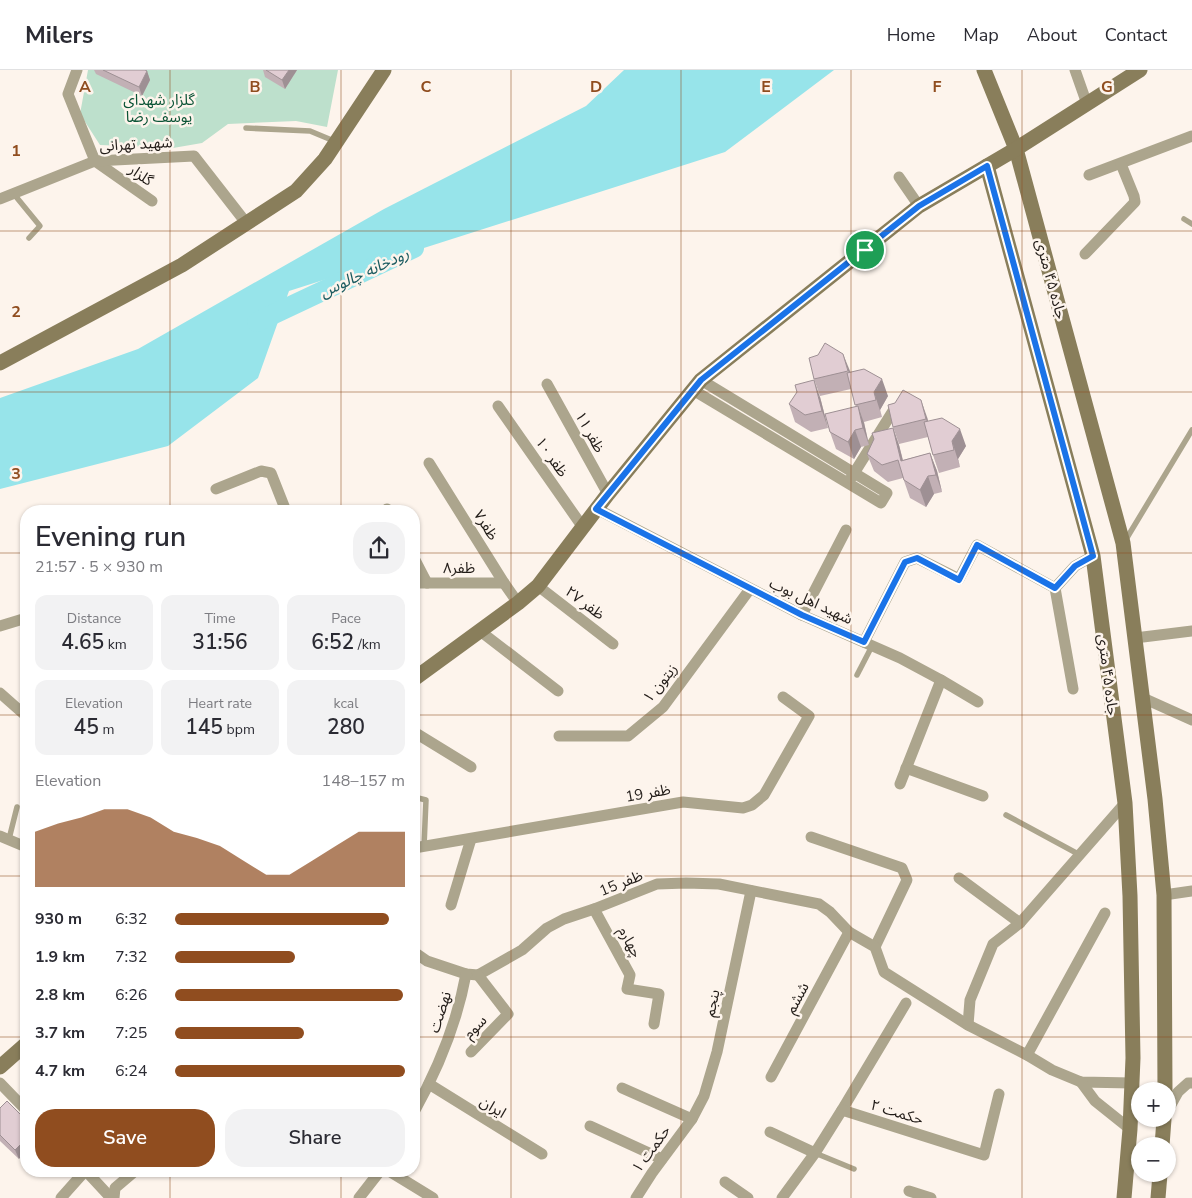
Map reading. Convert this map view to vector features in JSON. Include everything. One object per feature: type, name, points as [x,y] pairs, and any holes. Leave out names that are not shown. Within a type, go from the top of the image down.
[{"type":"street","points":[[76,70],[68,94],[95,161]]},
{"type":"street","points":[[367,95],[373,70]]},
{"type":"street","points":[[0,363],[182,265],[296,191],[325,159],[384,70]]},
{"type":"street","name":"جاده ۴۵ متری","points":[[984,70],[1016,148],[1123,543],[1156,800],[1164,895],[1165,1082]]},
{"type":"street","points":[[1074,70],[1088,104]]},
{"type":"street","points":[[420,675],[518,603],[538,586],[582,526],[697,385],[919,206],[1088,104],[1140,70]]},
{"type":"street","points":[[1089,174],[1121,164],[1192,136]]},
{"type":"street","name":"شهید تهرانی","points":[[0,199],[95,161],[194,156],[247,224]]},
{"type":"street","name":"گلزار","points":[[95,161],[152,201]]},
{"type":"street","points":[[1085,254],[1135,202],[1121,164]]},
{"type":"street","name":"جاده ۴۵ متری","points":[[987,166],[1093,556],[1125,803],[1130,906],[1132,1082]]},
{"type":"street","points":[[899,177],[919,206]]},
{"type":"street","name":"ظفر ۱۱","points":[[547,384],[608,494]]},
{"type":"street","points":[[697,385],[887,493],[881,503],[848,484],[697,385]]},
{"type":"street","name":"ظفر ۱۰","points":[[498,406],[582,526]]},
{"type":"street","points":[[848,484],[892,411]]},
{"type":"street","name":"ظفر۷","points":[[429,463],[518,603]]},
{"type":"street","points":[[216,489],[261,471],[266,471],[271,473],[284,505]]},
{"type":"street","name":"شهید اهل بوب","points":[[596,509],[802,615],[900,658],[978,702]]},
{"type":"street","points":[[802,615],[846,530]]},
{"type":"street","points":[[868,644],[905,562],[917,558],[959,580],[977,545],[1055,588]]},
{"type":"street","points":[[1055,588],[1075,566],[1093,556]]},
{"type":"street","points":[[420,570],[427,583]]},
{"type":"street","name":"ظفر۸","points":[[420,583],[504,583]]},
{"type":"street","name":"ظفر ۲۷","points":[[538,586],[613,644]]},
{"type":"street","points":[[1055,588],[1073,689]]},
{"type":"street","name":"زیتون ۱","points":[[559,736],[628,736],[663,708],[750,589]]},
{"type":"street","points":[[0,626],[20,620]]},
{"type":"street","points":[[480,631],[558,691]]},
{"type":"street","points":[[1135,638],[1192,631]]},
{"type":"street","points":[[900,784],[941,680]]},
{"type":"street","points":[[0,693],[20,711]]},
{"type":"street","name":"ظفر 19","points":[[420,848],[683,802],[743,808],[752,805],[764,795],[809,716],[783,697]]},
{"type":"street","points":[[1143,698],[1192,720]]},
{"type":"street","points":[[420,736],[471,767]]},
{"type":"street","points":[[906,768],[983,796]]},
{"type":"street","points":[[968,1026],[970,1000],[993,944],[1020,922],[1125,803]]},
{"type":"street","points":[[4,837],[20,844]]},
{"type":"street","points":[[811,837],[902,868],[907,880],[875,947],[884,972],[968,1026],[1027,1055],[1052,1070],[1081,1082],[1131,1083]]},
{"type":"street","points":[[452,905],[471,839]]},
{"type":"street","points":[[960,878],[1020,922]]},
{"type":"street","name":"ظفر 15","points":[[472,975],[522,950],[547,928],[564,919],[657,884],[719,884],[819,904],[830,912],[849,932],[875,947]]},
{"type":"street","name":"پنجم","points":[[692,1119],[704,1096],[717,1052],[751,891]]},
{"type":"street","points":[[1164,895],[1192,891]]},
{"type":"street","name":"چهارم","points":[[594,909],[630,975],[627,989],[659,994],[654,1024]]},
{"type":"street","points":[[1027,1055],[1104,913]]},
{"type":"street","name":"ششم","points":[[771,1077],[849,932]]},
{"type":"street","points":[[420,956],[427,961],[472,975]]},
{"type":"street","name":"سوم","points":[[471,1052],[508,1014],[472,975]]},
{"type":"street","name":"نهضت","points":[[420,1101],[429,1084],[472,975]]},
{"type":"street","points":[[782,1198],[815,1153],[906,1003]]},
{"type":"street","points":[[2,1061],[20,1048]]},
{"type":"street","points":[[1081,1082],[1095,1102],[1130,1129]]},
{"type":"street","points":[[0,1083],[20,1104]]},
{"type":"street","points":[[1176,1096],[1188,1083],[1192,1083]]},
{"type":"street","name":"ایران","points":[[429,1084],[542,1154]]},
{"type":"street","points":[[622,1088],[692,1119]]},
{"type":"street","name":"حکمت ۲","points":[[842,1110],[984,1155],[999,1094]]},
{"type":"street","name":"جاده ۴۵ متری","points":[[1124,1198],[1131,1106]]},
{"type":"street","name":"حکمت ۱","points":[[636,1198],[692,1119]]},
{"type":"street","points":[[590,1126],[662,1160]]},
{"type":"street","points":[[770,1132],[815,1153]]},
{"type":"street","points":[[61,1198],[80,1177]]},
{"type":"street","points":[[92,1177],[113,1198]]},
{"type":"street","points":[[113,1198],[115,1188],[128,1177]]},
{"type":"street","points":[[359,1198],[375,1177]]},
{"type":"street","points":[[399,1177],[433,1198]]},
{"type":"street","points":[[726,1182],[748,1198]]},
{"type":"street","points":[[1158,1198],[1159,1182]]},
{"type":"street","points":[[909,1191],[930,1198]]},
{"type":"lane","points":[[246,128],[310,131],[336,142]]},
{"type":"lane","points":[[13,194],[40,226],[29,238]]},
{"type":"lane","points":[[1184,219],[1192,224]]},
{"type":"lane","points":[[1123,543],[1192,430]]},
{"type":"lane","points":[[857,675],[868,644]]},
{"type":"lane","points":[[420,798],[426,800],[420,841]]},
{"type":"lane","points":[[4,837],[17,807]]},
{"type":"lane","points":[[1006,816],[1080,855]]},
{"type":"lane","points":[[815,1153],[854,1169]]},
{"type":"green space","name":"گلزار شهدای یوسف رضا","points":[[88,70],[338,70],[327,127],[296,121],[228,124],[202,143],[173,148],[100,145],[80,114]]},
{"type":"water","points":[[624,70],[834,70],[725,152],[289,291],[258,378],[168,446],[0,489],[0,398],[138,349],[384,209],[586,106]]},
{"type":"building","points":[[103,70],[145,70],[147,71],[139,87]]},
{"type":"building","points":[[266,70],[289,70],[282,80]]},
{"type":"building","points":[[825,343],[843,354],[848,371],[814,379],[809,358],[818,355]]},
{"type":"building","points":[[864,369],[882,379],[874,392],[876,400],[855,405],[847,373]]},
{"type":"building","points":[[814,380],[822,411],[805,415],[789,404],[797,392],[795,385]]},
{"type":"building","points":[[903,390],[921,400],[926,419],[893,427],[888,405],[895,403]]},
{"type":"building","points":[[858,406],[863,428],[855,430],[848,442],[830,432],[825,414]]},
{"type":"building","points":[[942,418],[960,429],[952,441],[954,450],[933,455],[924,422]]},
{"type":"building","points":[[893,428],[901,461],[930,453],[936,475],[928,476],[920,490],[904,480],[898,460],[882,465],[867,454],[874,439],[872,433]]},
{"type":"building","points":[[7,1101],[20,1114],[20,1145],[15,1150],[0,1135],[0,1108]]},
{"type":"waterway","name":"رودخانه چالوس","points":[[257,322],[414,248]]},
{"type":"route","points":[[987,166],[1093,556],[1075,566],[1055,588],[977,545],[959,580],[917,558],[905,562],[864,642],[802,615],[596,509],[701,380],[865,250],[919,206],[987,166]]}]
